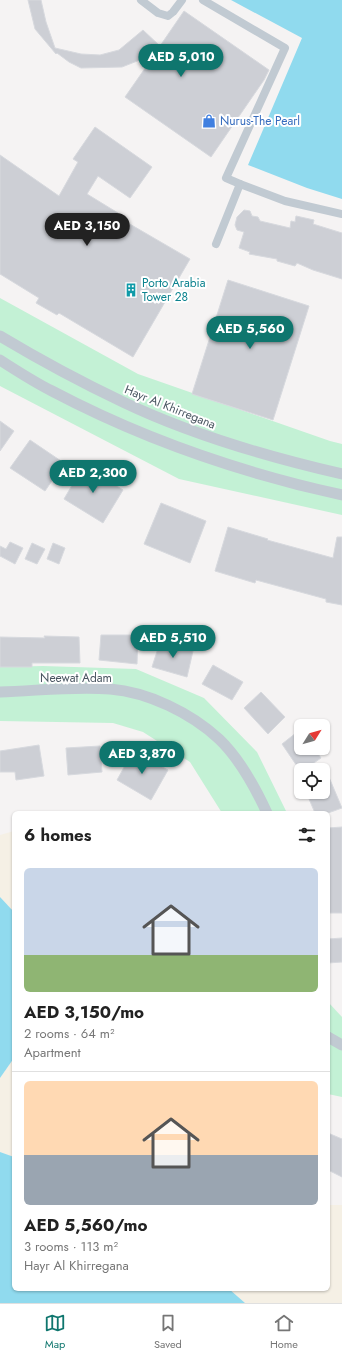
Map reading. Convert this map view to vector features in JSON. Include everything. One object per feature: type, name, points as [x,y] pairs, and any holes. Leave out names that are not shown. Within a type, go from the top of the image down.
[{"type":"street","points":[[141,0],[158,13],[168,16],[182,0]]},
{"type":"street","points":[[203,0],[285,48],[226,178],[285,202],[342,214]]},
{"type":"street","points":[[216,244],[240,184]]},
{"type":"street","name":"Hayr Al Khirregana","points":[[0,336],[71,377],[144,411],[214,439],[300,464],[342,474]]},
{"type":"street","points":[[0,360],[52,391],[138,431],[206,457],[306,487],[342,495]]},
{"type":"street","name":"Neewat Adam","points":[[0,692],[74,688],[111,689],[146,696],[183,713],[219,739],[237,761],[256,789],[266,811]]},
{"type":"street","points":[[330,1038],[342,1045]]},
{"type":"green space","points":[[0,298],[138,374],[342,444],[342,515],[179,479],[0,386]]},
{"type":"green space","points":[[43,666],[136,669],[204,698],[257,752],[286,811],[221,811],[190,762],[143,732],[113,723],[0,721],[0,667]]},
{"type":"green space","points":[[330,1004],[342,1017],[342,1097],[330,1094]]},
{"type":"sand","points":[[12,832],[12,910],[0,897],[0,835]]},
{"type":"sand","points":[[12,1061],[12,1156],[0,1152],[0,1078]]},
{"type":"sand","points":[[330,1205],[342,1205],[342,1303],[245,1303],[231,1291],[330,1291]]},
{"type":"water","points":[[231,0],[342,0],[342,199],[307,188],[248,165],[302,38]]},
{"type":"water","points":[[0,897],[12,910],[12,1061],[0,1078]]},
{"type":"water","points":[[0,1152],[12,1156],[12,1291],[231,1291],[245,1303],[0,1303]]},
{"type":"building","points":[[28,0],[41,0],[46,22],[55,48],[81,54],[100,55],[119,50],[143,30],[160,46],[184,11],[269,70],[264,80],[211,157],[125,97],[155,54],[122,67],[81,68],[69,62],[57,53],[56,54],[35,29]]},
{"type":"building","points":[[95,127],[152,167],[130,198],[98,176],[87,194],[118,213],[116,216],[190,259],[133,357],[59,313],[57,315],[36,303],[39,298],[0,274],[0,155],[59,196],[78,162],[73,159]]},
{"type":"building","points":[[244,210],[250,211],[252,216],[258,217],[260,221],[290,228],[291,221],[295,222],[296,216],[314,220],[313,224],[342,233],[342,279],[313,270],[297,263],[295,266],[277,261],[277,259],[249,254],[250,252],[239,248],[244,232],[237,230],[235,225],[237,217]]},
{"type":"building","points":[[228,280],[309,306],[273,420],[192,394]]},
{"type":"building","points":[[0,421],[14,431],[0,451]]},
{"type":"building","points":[[30,440],[64,463],[45,491],[10,468]]},
{"type":"building","points":[[84,465],[123,490],[103,523],[64,499]]},
{"type":"building","points":[[161,503],[206,521],[190,563],[144,544]]},
{"type":"building","points":[[228,527],[268,539],[267,540],[333,558],[337,537],[342,537],[342,605],[326,602],[326,599],[256,580],[255,583],[215,571]]},
{"type":"building","points":[[10,542],[23,548],[15,564],[0,556],[0,546],[6,549]]},
{"type":"building","points":[[32,543],[45,549],[37,564],[25,559]]},
{"type":"building","points":[[53,543],[65,548],[59,564],[47,559]]},
{"type":"building","points":[[101,635],[138,635],[137,664],[99,660]]},
{"type":"building","points":[[44,636],[79,637],[80,663],[32,663],[32,667],[0,667],[0,637],[45,638]]},
{"type":"building","points":[[161,639],[193,651],[187,677],[152,667]]},
{"type":"building","points":[[213,665],[243,682],[232,700],[202,684]]},
{"type":"building","points":[[261,692],[285,717],[268,734],[244,708]]},
{"type":"building","points":[[294,735],[294,755],[319,755],[321,758],[314,763],[295,763],[282,744]]},
{"type":"building","points":[[39,745],[44,776],[16,780],[15,772],[0,772],[0,751]]},
{"type":"building","points":[[100,746],[102,772],[68,775],[66,748]]},
{"type":"building","points":[[133,751],[168,770],[151,800],[117,780]]},
{"type":"building","points":[[330,780],[342,808],[330,812],[330,811],[314,811],[309,799],[330,799]]},
{"type":"building","points":[[342,827],[342,913],[330,913],[330,828]]},
{"type":"building","points":[[342,938],[342,962],[330,963],[330,939]]},
{"type":"building","points":[[330,1134],[342,1139],[342,1177],[330,1171]]},
{"type":"place","name":"Nurus-The Pearl","points":[[209,121]]},
{"type":"place","name":"Porto Arabia Tower 28","points":[[131,290]]}]
